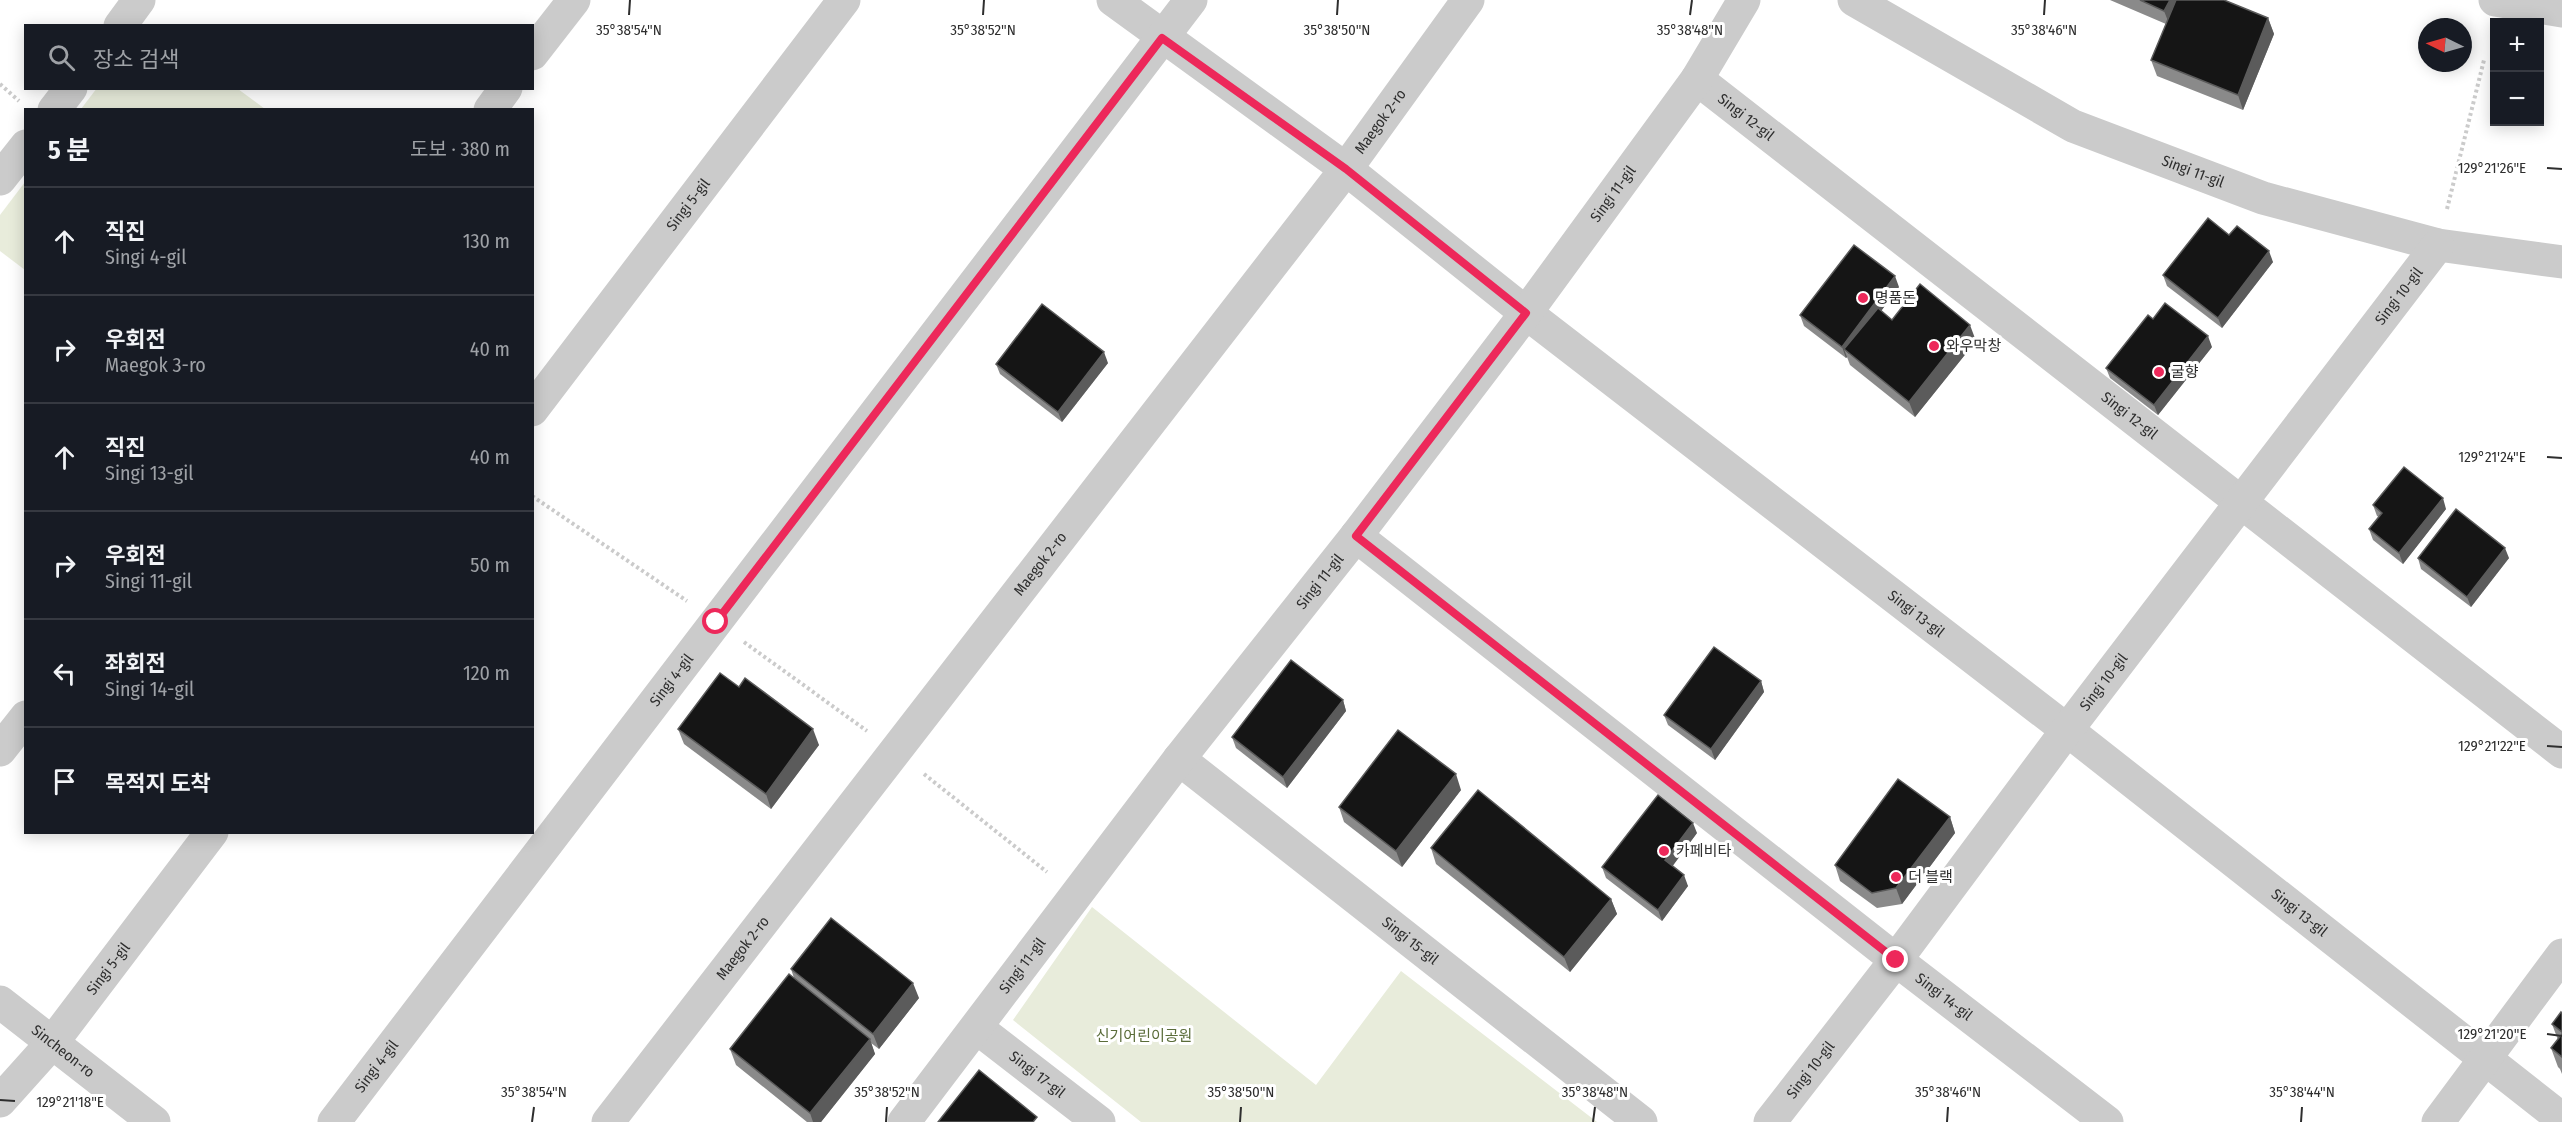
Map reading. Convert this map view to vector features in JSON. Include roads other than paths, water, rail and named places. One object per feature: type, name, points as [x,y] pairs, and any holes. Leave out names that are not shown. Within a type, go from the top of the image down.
[{"type":"street","points":[[122,24],[140,0]]},
{"type":"street","points":[[534,51],[574,0]]},
{"type":"street","name":"Singi 5-gil","points":[[534,407],[844,0]]},
{"type":"street","name":"Singi 13-gil","points":[[1113,0],[1162,38],[1346,169],[1526,313],[2067,730],[2562,1119]]},
{"type":"street","name":"Singi 4-gil","points":[[334,1122],[1191,0]]},
{"type":"street","name":"Maegok 2-ro","points":[[608,1122],[1346,169],[1468,0]]},
{"type":"street","name":"Singi 11-gil","points":[[904,1122],[1179,759],[1356,536],[1526,313],[1697,79],[1744,0]]},
{"type":"street","name":"Singi 11-gil","points":[[1854,0],[2073,126],[2263,198],[2438,245],[2562,262]]},
{"type":"street","points":[[2495,0],[2562,11]]},
{"type":"street","name":"Singi 12-gil","points":[[1697,79],[2562,752]]},
{"type":"street","points":[[55,108],[69,90]]},
{"type":"street","points":[[491,108],[505,90]]},
{"type":"street","points":[[0,179],[24,149]]},
{"type":"street","name":"Singi 10-gil","points":[[1770,1122],[1896,960],[2067,730],[2438,245]]},
{"type":"street","name":"Singi 14-gil","points":[[1356,536],[1896,960],[2107,1122]]},
{"type":"street","points":[[0,750],[24,720]]},
{"type":"street","name":"Singi 15-gil","points":[[1179,759],[1641,1122]]},
{"type":"street","name":"Singi 5-gil","points":[[0,1101],[52,1043],[210,834]]},
{"type":"street","points":[[2438,1122],[2562,955]]},
{"type":"street","name":"Sincheon-ro","points":[[0,1002],[154,1122]]},
{"type":"street","name":"Singi 17-gil","points":[[977,1028],[1099,1122]]},
{"type":"place","name":"명품돈","points":[[1863,298]]},
{"type":"place","name":"와우막창","points":[[1934,346]]},
{"type":"place","name":"굴향","points":[[2159,372]]},
{"type":"place","name":"카페비타","points":[[1664,851]]},
{"type":"place","name":"더 블랙","points":[[1896,877]]},
{"type":"park label","name":"신기어린이공원","points":[[1144,1036]]}]
